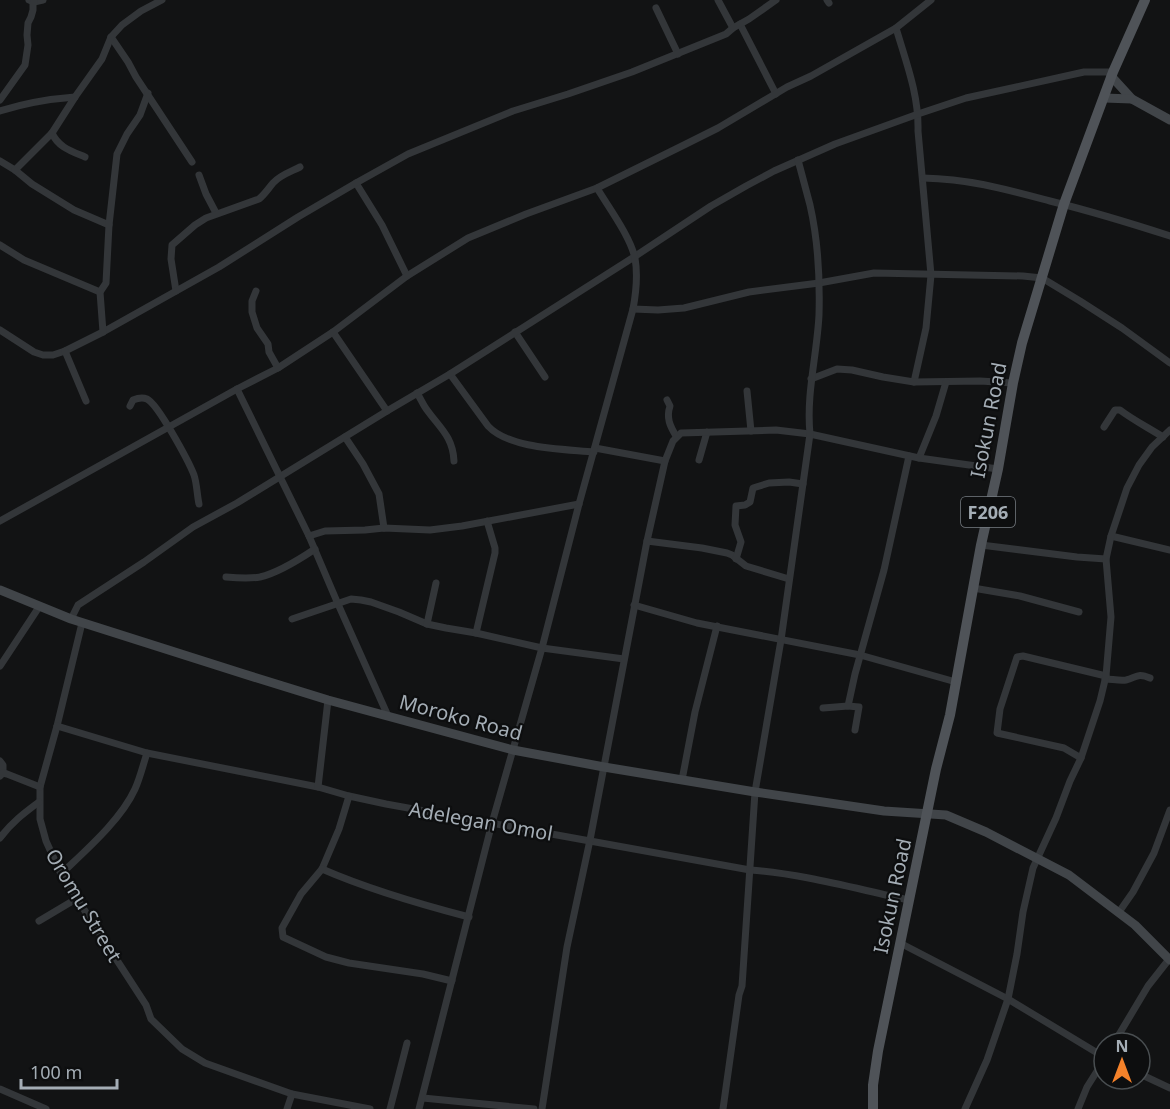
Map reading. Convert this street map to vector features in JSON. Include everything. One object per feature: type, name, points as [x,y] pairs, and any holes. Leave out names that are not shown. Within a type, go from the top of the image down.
[{"type":"main road","name":"Isokun Road","points":[[873,1109],[873,1085],[880,1038],[936,769],[950,715],[981,545],[1022,343],[1064,204],[1112,74],[1145,0]]},
{"type":"street","points":[[0,99],[25,65],[28,23],[33,10],[32,1],[43,0]]},
{"type":"street","points":[[15,170],[52,133],[102,59],[111,37],[122,24],[162,0]]},
{"type":"street","points":[[718,0],[733,28]]},
{"type":"street","points":[[0,521],[278,368],[333,332],[407,276],[468,238],[526,214],[597,189],[625,176],[718,128],[896,28],[931,0]]},
{"type":"street","points":[[0,330],[34,352],[43,355],[65,351],[219,267],[297,217],[408,154],[513,111],[579,91],[726,34],[774,1]]},
{"type":"street","points":[[656,8],[678,54]]},
{"type":"street","points":[[740,24],[776,94]]},
{"type":"street","points":[[896,28],[915,91],[931,275],[926,328],[914,382]]},
{"type":"street","points":[[111,37],[192,162]]},
{"type":"street","points":[[107,48],[118,47]]},
{"type":"street","points":[[71,619],[78,605],[193,527],[237,503],[450,374],[711,206],[798,160],[835,144],[966,98],[1084,72],[1112,74],[1132,99],[1170,120]]},
{"type":"street","points":[[103,332],[100,292],[105,283],[117,154],[140,115],[147,93]]},
{"type":"street","points":[[0,111],[48,99],[75,97]]},
{"type":"street","points":[[1104,98],[1132,99]]},
{"type":"street","points":[[52,133],[55,141],[65,148],[85,156]]},
{"type":"street","points":[[723,1109],[742,986],[755,792],[781,640],[810,434],[808,417],[819,317],[819,283],[810,206],[798,160]]},
{"type":"street","points":[[0,161],[74,210],[109,225]]},
{"type":"street","points":[[176,291],[171,259],[172,245],[195,225],[216,213],[259,199],[274,182],[300,168]]},
{"type":"street","points":[[199,175],[216,213]]},
{"type":"street","points":[[923,178],[989,184],[1170,236]]},
{"type":"street","points":[[356,183],[382,225],[407,276]]},
{"type":"street","points":[[534,1109],[422,1105],[447,996],[492,823],[542,648],[633,309],[636,292],[634,257],[627,239],[597,189]]},
{"type":"street","points":[[0,245],[24,260],[100,292]]},
{"type":"street","points":[[633,309],[684,308],[749,292],[874,273],[1023,276],[1042,279],[1119,326],[1170,363]]},
{"type":"street","points":[[256,291],[252,302],[252,312],[257,328],[268,344],[269,352],[278,368]]},
{"type":"street","points":[[333,332],[387,411]]},
{"type":"street","points":[[515,332],[545,377]]},
{"type":"street","points":[[65,351],[86,401]]},
{"type":"street","points":[[811,379],[837,369],[914,382],[1013,383]]},
{"type":"street","points":[[450,374],[488,426],[501,438],[539,446],[595,450],[665,461]]},
{"type":"street","points":[[919,458],[936,416],[946,382]]},
{"type":"street","points":[[237,389],[309,536],[388,716]]},
{"type":"street","points":[[747,391],[751,431]]},
{"type":"street","points":[[417,393],[448,437],[454,450],[454,461]]},
{"type":"street","points":[[130,406],[133,400],[141,398],[148,399],[154,404],[194,476],[199,504]]},
{"type":"street","points":[[667,400],[670,406],[668,421],[676,436]]},
{"type":"street","points":[[1104,428],[1115,410],[1120,410],[1163,437]]},
{"type":"street","points":[[543,1109],[567,947],[590,840],[634,605],[665,461],[676,436],[681,433],[776,430],[810,434],[919,458],[998,469]]},
{"type":"street","points":[[966,1107],[987,1060],[1008,999],[1030,878],[1081,758],[1098,709],[1105,677],[1111,617],[1106,559],[1111,536],[1127,488],[1139,465],[1152,447],[1170,430]]},
{"type":"street","points":[[699,460],[707,432]]},
{"type":"street","points":[[345,437],[379,494],[384,528]]},
{"type":"street","points":[[848,706],[884,570],[909,456]]},
{"type":"street","points":[[736,558],[741,542],[735,525],[736,506],[750,502],[753,488],[769,483],[803,484]]},
{"type":"street","points":[[309,536],[325,531],[384,528],[430,530],[579,504]]},
{"type":"street","points":[[476,633],[495,553],[487,521]]},
{"type":"street","points":[[1111,536],[1170,550]]},
{"type":"street","points":[[647,541],[727,553],[746,566],[789,579]]},
{"type":"street","points":[[981,545],[1106,559]]},
{"type":"street","points":[[226,577],[260,577],[315,549]]},
{"type":"street","points":[[427,624],[435,583]]},
{"type":"street","points":[[973,588],[1020,596],[1079,612]]},
{"type":"street","name":"Moroko Road","points":[[0,590],[82,623],[327,700],[513,750],[755,792],[884,811],[946,815],[986,832],[1069,875],[1135,925],[1170,959]]},
{"type":"street","points":[[292,619],[351,599],[370,602],[427,624],[542,648],[624,659]]},
{"type":"street","points":[[634,605],[674,617],[860,655],[956,682]]},
{"type":"street","points":[[0,666],[39,607]]},
{"type":"street","name":"Oromu Street","points":[[82,623],[40,787],[39,819],[46,841],[61,874],[146,1005],[151,1019],[194,1058],[292,1094]]},
{"type":"street","points":[[682,780],[695,712],[717,626]]},
{"type":"street","points":[[1081,758],[1064,748],[998,733],[1000,709],[1017,657],[1023,656],[1105,677],[1125,680],[1137,675],[1150,678]]},
{"type":"street","points":[[318,786],[327,700]]},
{"type":"street","points":[[824,708],[859,707],[855,730]]},
{"type":"street","name":"Adelegan Omol","points":[[57,726],[147,753],[318,786],[349,796],[750,870],[802,876],[909,900]]},
{"type":"street","points":[[61,874],[99,837],[129,799],[135,789],[147,753]]},
{"type":"street","points":[[0,761],[3,765],[1,775],[40,787]]},
{"type":"street","points":[[349,796],[339,829],[322,869],[301,894],[282,928],[283,937],[326,957],[349,963],[423,974],[452,981]]},
{"type":"street","points":[[0,838],[24,812],[39,802]]},
{"type":"street","points":[[1119,912],[1133,892],[1154,853],[1170,810]]},
{"type":"street","points":[[322,869],[369,888],[469,917]]},
{"type":"street","points":[[39,921],[76,898]]},
{"type":"street","points":[[900,943],[1008,999],[1092,1051]]},
{"type":"street","points":[[1121,1031],[1148,986],[1170,959]]},
{"type":"street","points":[[390,1109],[407,1043]]},
{"type":"street","points":[[1078,1109],[1092,1078]]},
{"type":"street","points":[[1152,1080],[1170,1088]]},
{"type":"street","points":[[0,1089],[43,1108]]},
{"type":"street","points":[[287,1109],[292,1094],[370,1109]]}]
